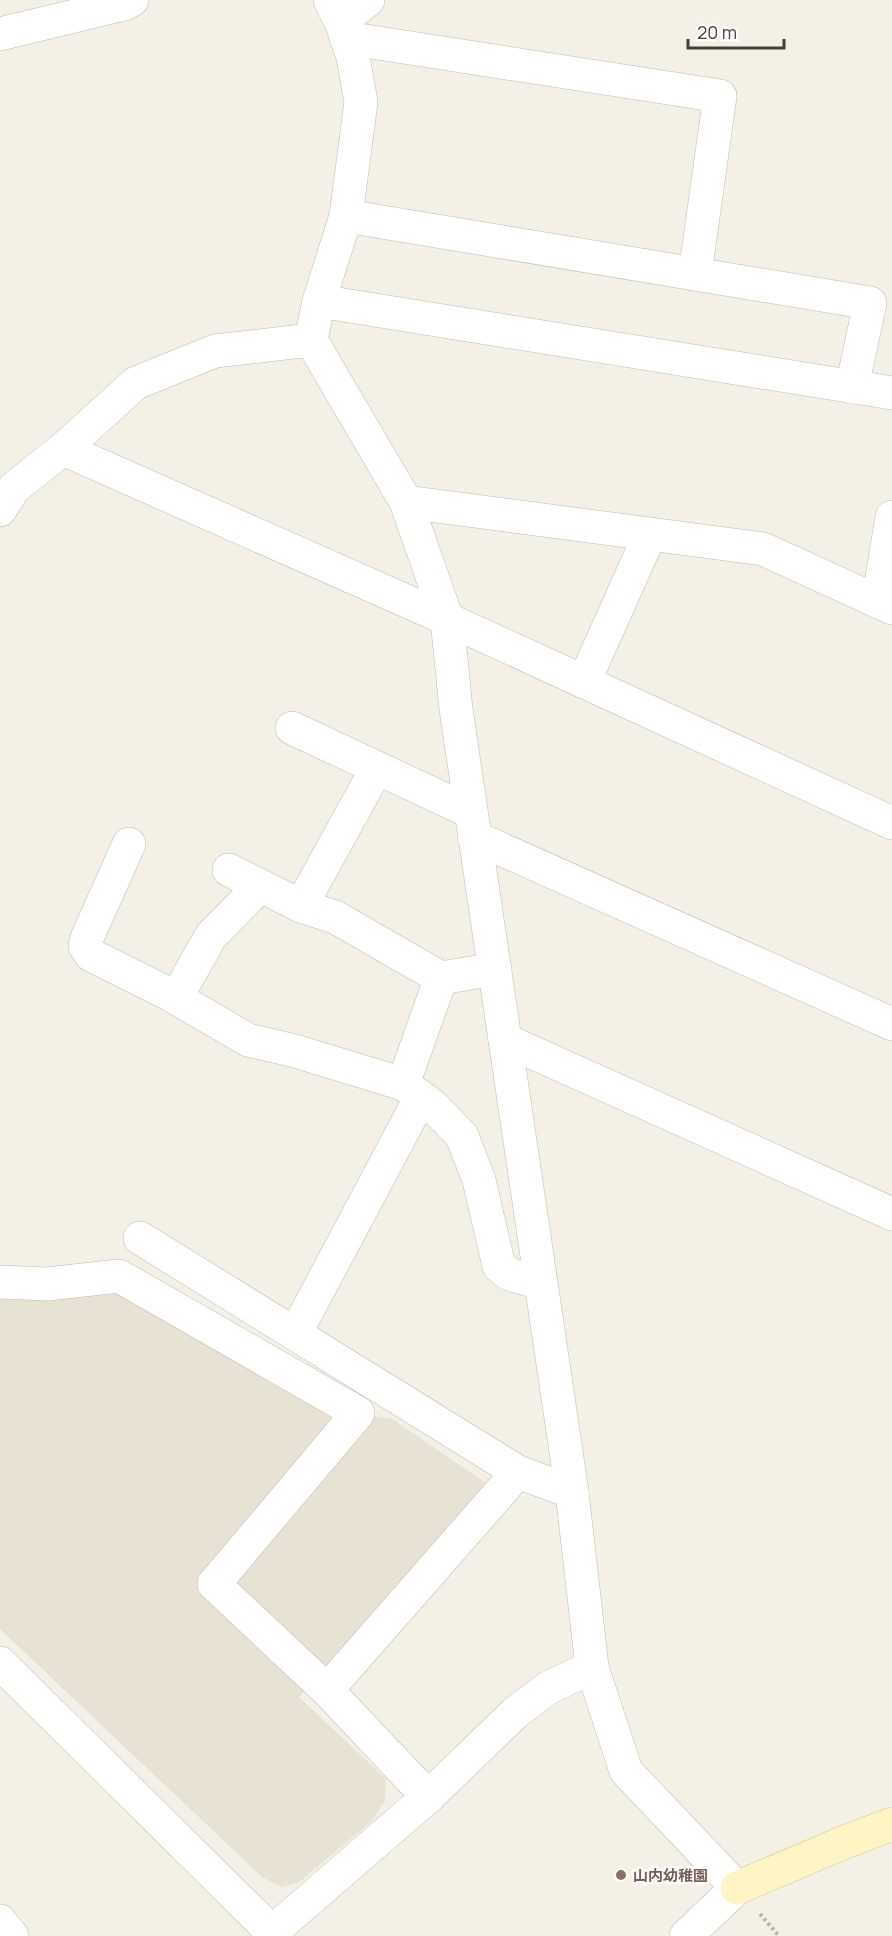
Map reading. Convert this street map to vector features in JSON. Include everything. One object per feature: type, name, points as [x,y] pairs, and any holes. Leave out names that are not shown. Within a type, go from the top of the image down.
[{"type":"street","points":[[0,34],[124,4],[132,0]]},
{"type":"street","points":[[339,20],[368,0]]},
{"type":"street","points":[[339,20],[353,57],[361,102],[346,216],[320,301],[311,340],[406,502],[447,619],[456,709],[572,1492],[592,1667],[626,1771],[737,1888]]},
{"type":"street","points":[[339,20],[720,96],[695,274]]},
{"type":"street","points":[[346,216],[870,303],[852,387]]},
{"type":"street","points":[[320,301],[892,393]]},
{"type":"street","points":[[0,510],[14,488],[63,449],[136,383],[215,351],[311,340]]},
{"type":"street","points":[[63,449],[447,619],[892,823]]},
{"type":"street","points":[[406,502],[763,549],[885,605],[892,517]]},
{"type":"street","points":[[584,682],[650,534]]},
{"type":"street","points":[[292,728],[377,768],[473,825],[892,1024]]},
{"type":"street","points":[[301,906],[377,768]]},
{"type":"street","points":[[129,844],[85,946],[91,955],[176,998],[248,1040],[295,1051],[412,1090],[462,1136],[478,1180],[499,1266],[509,1274],[540,1283]]},
{"type":"street","points":[[229,870],[301,906],[335,917],[441,978],[495,969]]},
{"type":"street","points":[[176,998],[211,936],[260,886]]},
{"type":"street","points":[[295,1334],[412,1090],[441,978]]},
{"type":"street","points":[[505,1040],[892,1214]]},
{"type":"street","points":[[140,1238],[518,1472],[572,1492]]},
{"type":"street","points":[[0,1282],[47,1284],[119,1276],[358,1413],[214,1584],[327,1690],[428,1797]]},
{"type":"street","points":[[327,1690],[518,1472]]},
{"type":"street","points":[[0,1663],[271,1934],[428,1797],[515,1713],[548,1688],[592,1667]]},
{"type":"street","points":[[686,1936],[737,1888],[892,1824]]},
{"type":"street","points":[[0,1921],[12,1936]]},
{"type":"shaded area","points":[[113,1290],[332,1410],[392,1419],[486,1483],[299,1697],[386,1779],[385,1800],[372,1821],[298,1883],[281,1887],[262,1877],[0,1629],[0,1297]]},
{"type":"place","name":"山内幼稚園","points":[[621,1875]]}]
